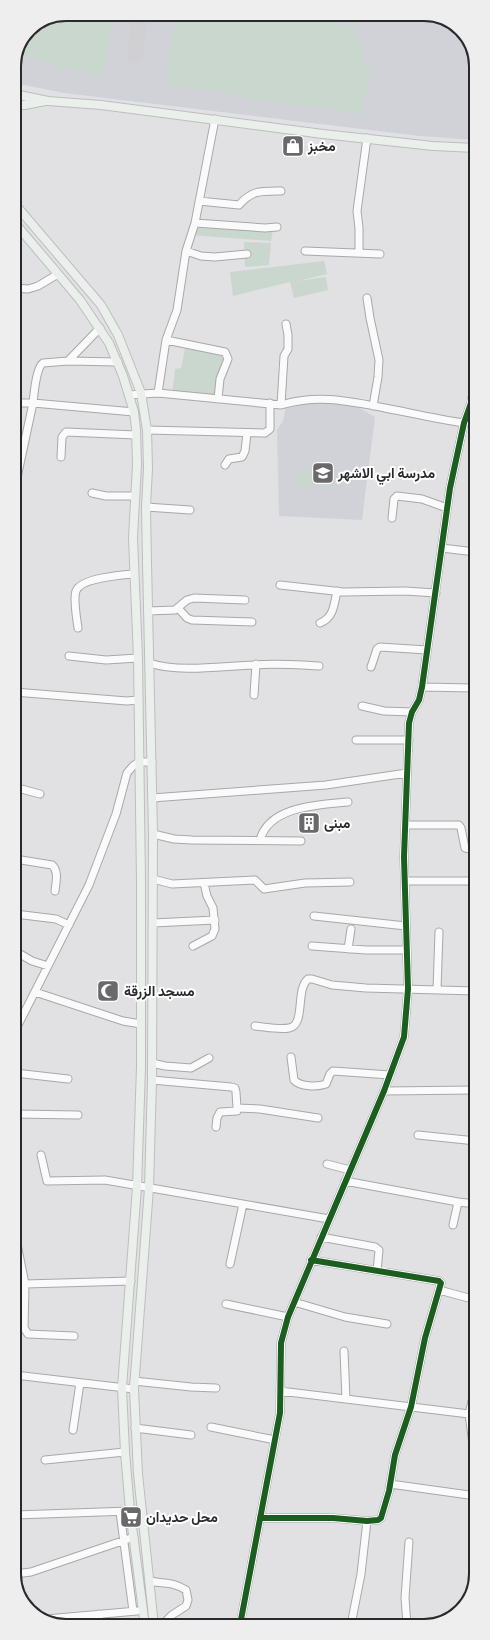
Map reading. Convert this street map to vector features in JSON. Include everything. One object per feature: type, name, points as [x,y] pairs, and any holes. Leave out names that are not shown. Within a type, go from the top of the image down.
[{"type":"main road","points":[[21,95],[48,101],[101,104],[323,134],[434,146],[469,148]]},
{"type":"main road","points":[[21,105],[48,101]]},
{"type":"main road","points":[[21,211],[101,305],[118,335],[141,393],[147,430],[148,468],[146,507],[153,834],[152,1080],[149,1188],[134,1385],[135,1428],[153,1619]]},
{"type":"main road","points":[[21,230],[80,300],[100,328],[118,362],[134,412],[137,465],[134,574],[138,658],[141,1024],[137,1187],[122,1388],[130,1511],[144,1619]]},
{"type":"street","points":[[158,393],[166,340],[177,310],[186,251],[195,224],[216,119]]},
{"type":"street","points":[[358,252],[359,228],[357,211],[367,138]]},
{"type":"street","points":[[199,201],[239,205],[244,199],[250,197],[256,192],[281,191]]},
{"type":"street","points":[[195,224],[265,228],[277,227]]},
{"type":"street","points":[[186,251],[201,256],[215,257],[247,254]]},
{"type":"street","points":[[305,251],[380,254]]},
{"type":"street","points":[[21,288],[28,289],[38,286],[58,274]]},
{"type":"street","points":[[367,298],[374,342],[379,360],[378,377],[373,406]]},
{"type":"street","points":[[281,404],[284,356],[288,349],[286,324]]},
{"type":"street","points":[[68,361],[100,328]]},
{"type":"street","points":[[166,340],[225,352],[228,359],[220,379],[218,399]]},
{"type":"street","points":[[21,452],[33,403],[40,365],[45,362],[68,361],[118,362]]},
{"type":"street","points":[[129,395],[158,393],[281,404],[316,398],[338,399],[464,423]]},
{"type":"street","points":[[21,403],[134,412]]},
{"type":"street","points":[[147,430],[264,433],[270,429],[270,403]]},
{"type":"street","points":[[241,1619],[280,1413],[281,1343],[288,1317],[384,1091],[404,1037],[408,988],[405,825],[409,740],[412,712],[419,700],[422,687],[447,508],[464,423],[469,412]]},
{"type":"street","points":[[61,457],[62,437],[66,432],[136,435]]},
{"type":"street","points":[[225,465],[230,459],[242,457],[245,452],[247,433]]},
{"type":"street","points":[[92,493],[106,496],[135,496]]},
{"type":"street","points":[[392,518],[394,499],[397,496],[422,499],[447,508]]},
{"type":"street","points":[[146,507],[190,510]]},
{"type":"street","points":[[442,548],[469,551]]},
{"type":"street","points":[[78,628],[75,594],[79,587],[103,577],[134,574]]},
{"type":"street","points":[[280,585],[337,591],[405,591],[436,593]]},
{"type":"street","points":[[320,623],[327,620],[332,614],[337,591]]},
{"type":"street","points":[[148,611],[171,610],[178,608],[187,600],[194,598],[245,600]]},
{"type":"street","points":[[178,608],[187,618],[192,620],[252,622]]},
{"type":"street","points":[[371,667],[377,649],[380,647],[428,650]]},
{"type":"street","points":[[69,656],[106,660],[138,658]]},
{"type":"street","points":[[149,663],[161,667],[256,664],[319,666]]},
{"type":"street","points":[[254,695],[256,664]]},
{"type":"street","points":[[422,687],[469,688]]},
{"type":"street","points":[[21,692],[106,698],[127,701],[138,700]]},
{"type":"street","points":[[362,706],[384,711],[412,712]]},
{"type":"street","points":[[356,740],[409,740]]},
{"type":"street","points":[[21,1019],[99,862],[116,814],[127,773],[139,762],[152,762]]},
{"type":"street","points":[[152,798],[326,785],[407,773]]},
{"type":"street","points":[[21,789],[40,794]]},
{"type":"street","points":[[260,840],[266,825],[281,816],[306,807],[348,802]]},
{"type":"street","points":[[405,825],[458,825],[461,828],[465,848],[469,849]]},
{"type":"street","points":[[153,834],[192,840],[301,841]]},
{"type":"street","points":[[21,860],[52,866],[55,868],[57,875],[55,891]]},
{"type":"street","points":[[153,879],[172,884],[255,880],[264,889],[305,883],[350,882]]},
{"type":"street","points":[[405,881],[469,881]]},
{"type":"street","points":[[194,946],[212,936],[215,929],[214,908],[207,896],[204,883]]},
{"type":"street","points":[[21,915],[56,919],[69,925]]},
{"type":"street","points":[[314,916],[406,926]]},
{"type":"street","points":[[153,923],[214,920]]},
{"type":"street","points":[[348,949],[351,930]]},
{"type":"street","points":[[437,990],[438,932]]},
{"type":"street","points":[[312,946],[348,949],[407,950]]},
{"type":"street","points":[[21,955],[32,961],[48,966]]},
{"type":"street","points":[[255,1026],[289,1028],[295,1026],[298,1021],[301,991],[308,979],[332,985],[469,991]]},
{"type":"street","points":[[35,992],[123,1021],[141,1024]]},
{"type":"street","points":[[292,1057],[294,1080],[301,1084],[322,1086],[326,1084],[330,1074],[333,1071],[390,1075]]},
{"type":"street","points":[[152,1063],[165,1066],[191,1068],[208,1058]]},
{"type":"street","points":[[21,1074],[68,1079]]},
{"type":"street","points":[[152,1080],[215,1084],[235,1088],[237,1111],[220,1112],[217,1118],[216,1126]]},
{"type":"street","points":[[384,1091],[469,1090]]},
{"type":"street","points":[[237,1108],[260,1109],[318,1118]]},
{"type":"street","points":[[21,1114],[78,1115]]},
{"type":"street","points":[[418,1135],[469,1140]]},
{"type":"street","points":[[41,1155],[47,1180],[105,1180],[137,1187],[329,1219]]},
{"type":"street","points":[[327,1164],[350,1170]]},
{"type":"street","points":[[346,1181],[469,1203]]},
{"type":"street","points":[[453,1225],[458,1202]]},
{"type":"street","points":[[230,1264],[243,1204]]},
{"type":"street","points":[[322,1237],[375,1247],[379,1250],[377,1271]]},
{"type":"street","points":[[260,1518],[333,1518],[367,1521],[378,1520],[381,1518],[390,1484],[395,1455],[411,1407],[425,1338],[441,1283],[439,1281],[311,1260]]},
{"type":"street","points":[[21,1264],[25,1284],[24,1328],[26,1332],[28,1334],[74,1336]]},
{"type":"street","points":[[25,1284],[131,1281]]},
{"type":"street","points":[[439,1290],[469,1298]]},
{"type":"street","points":[[294,1302],[345,1317],[387,1324]]},
{"type":"street","points":[[226,1304],[288,1317]]},
{"type":"street","points":[[344,1351],[346,1399]]},
{"type":"street","points":[[21,1376],[122,1388],[134,1385],[216,1388]]},
{"type":"street","points":[[73,1430],[80,1382]]},
{"type":"street","points":[[280,1391],[469,1414]]},
{"type":"street","points":[[211,1427],[275,1440]]},
{"type":"street","points":[[135,1428],[191,1435]]},
{"type":"street","points":[[44,1460],[125,1452]]},
{"type":"street","points":[[390,1484],[469,1495]]},
{"type":"street","points":[[21,1515],[130,1511]]},
{"type":"street","points":[[120,1512],[133,1611]]},
{"type":"street","points":[[352,1619],[361,1574],[367,1521]]},
{"type":"street","points":[[21,1573],[31,1572],[134,1537]]},
{"type":"street","points":[[406,1619],[405,1610],[409,1542]]},
{"type":"street","points":[[149,1581],[177,1584],[186,1590],[188,1600],[186,1606],[168,1619]]},
{"type":"street","points":[[58,1618],[143,1610]]},
{"type":"street","points":[[99,1614],[100,1619]]},
{"type":"shaded area","points":[[66,21],[113,21],[107,62],[99,76],[22,56],[24,49],[34,34],[49,24]]},
{"type":"shaded area","points":[[173,21],[339,21],[341,27],[354,25],[369,68],[370,80],[362,114],[248,99],[230,93],[166,85]]},
{"type":"shaded area","points":[[427,21],[441,24],[454,32],[466,49],[469,66],[469,140],[420,136],[64,93],[21,84],[21,66],[24,49],[34,34],[49,24],[57,22]]},
{"type":"shaded area","points":[[193,228],[273,230],[271,241],[190,235]]},
{"type":"shaded area","points":[[244,242],[271,243],[269,265],[245,267]]},
{"type":"shaded area","points":[[324,261],[327,274],[297,281],[326,277],[328,290],[294,298],[290,282],[233,296],[230,272]]},
{"type":"shaded area","points":[[186,344],[227,355],[218,399],[172,394],[175,369],[181,368]]},
{"type":"shaded area","name":"مدرسة ابي الاشهر","points":[[319,402],[356,406],[375,417],[362,520],[279,516],[277,430],[283,421],[286,406]]},
{"type":"shaded area","points":[[332,465],[334,486],[297,488],[296,468]]},
{"type":"taxiway","points":[[135,55],[139,21]]},
{"type":"cycle path","points":[[241,1619],[280,1413],[281,1343],[288,1317],[384,1091],[404,1037],[408,989],[404,857],[409,723],[412,712],[419,700],[422,687],[450,488],[464,423],[469,409]]},
{"type":"cycle path","points":[[260,1518],[333,1518],[367,1521],[378,1520],[381,1518],[389,1491],[395,1455],[411,1407],[425,1338],[441,1283],[439,1281],[311,1260]]},
{"type":"place","name":"مخبز","points":[[293,146]]},
{"type":"place","name":"مدرسة ابي الاشهر","points":[[323,473]]},
{"type":"place","name":"مبنى","points":[[309,823]]},
{"type":"place","name":"مسجد الزرقة","points":[[108,991]]},
{"type":"place","name":"محل حديدان","points":[[131,1517]]}]
